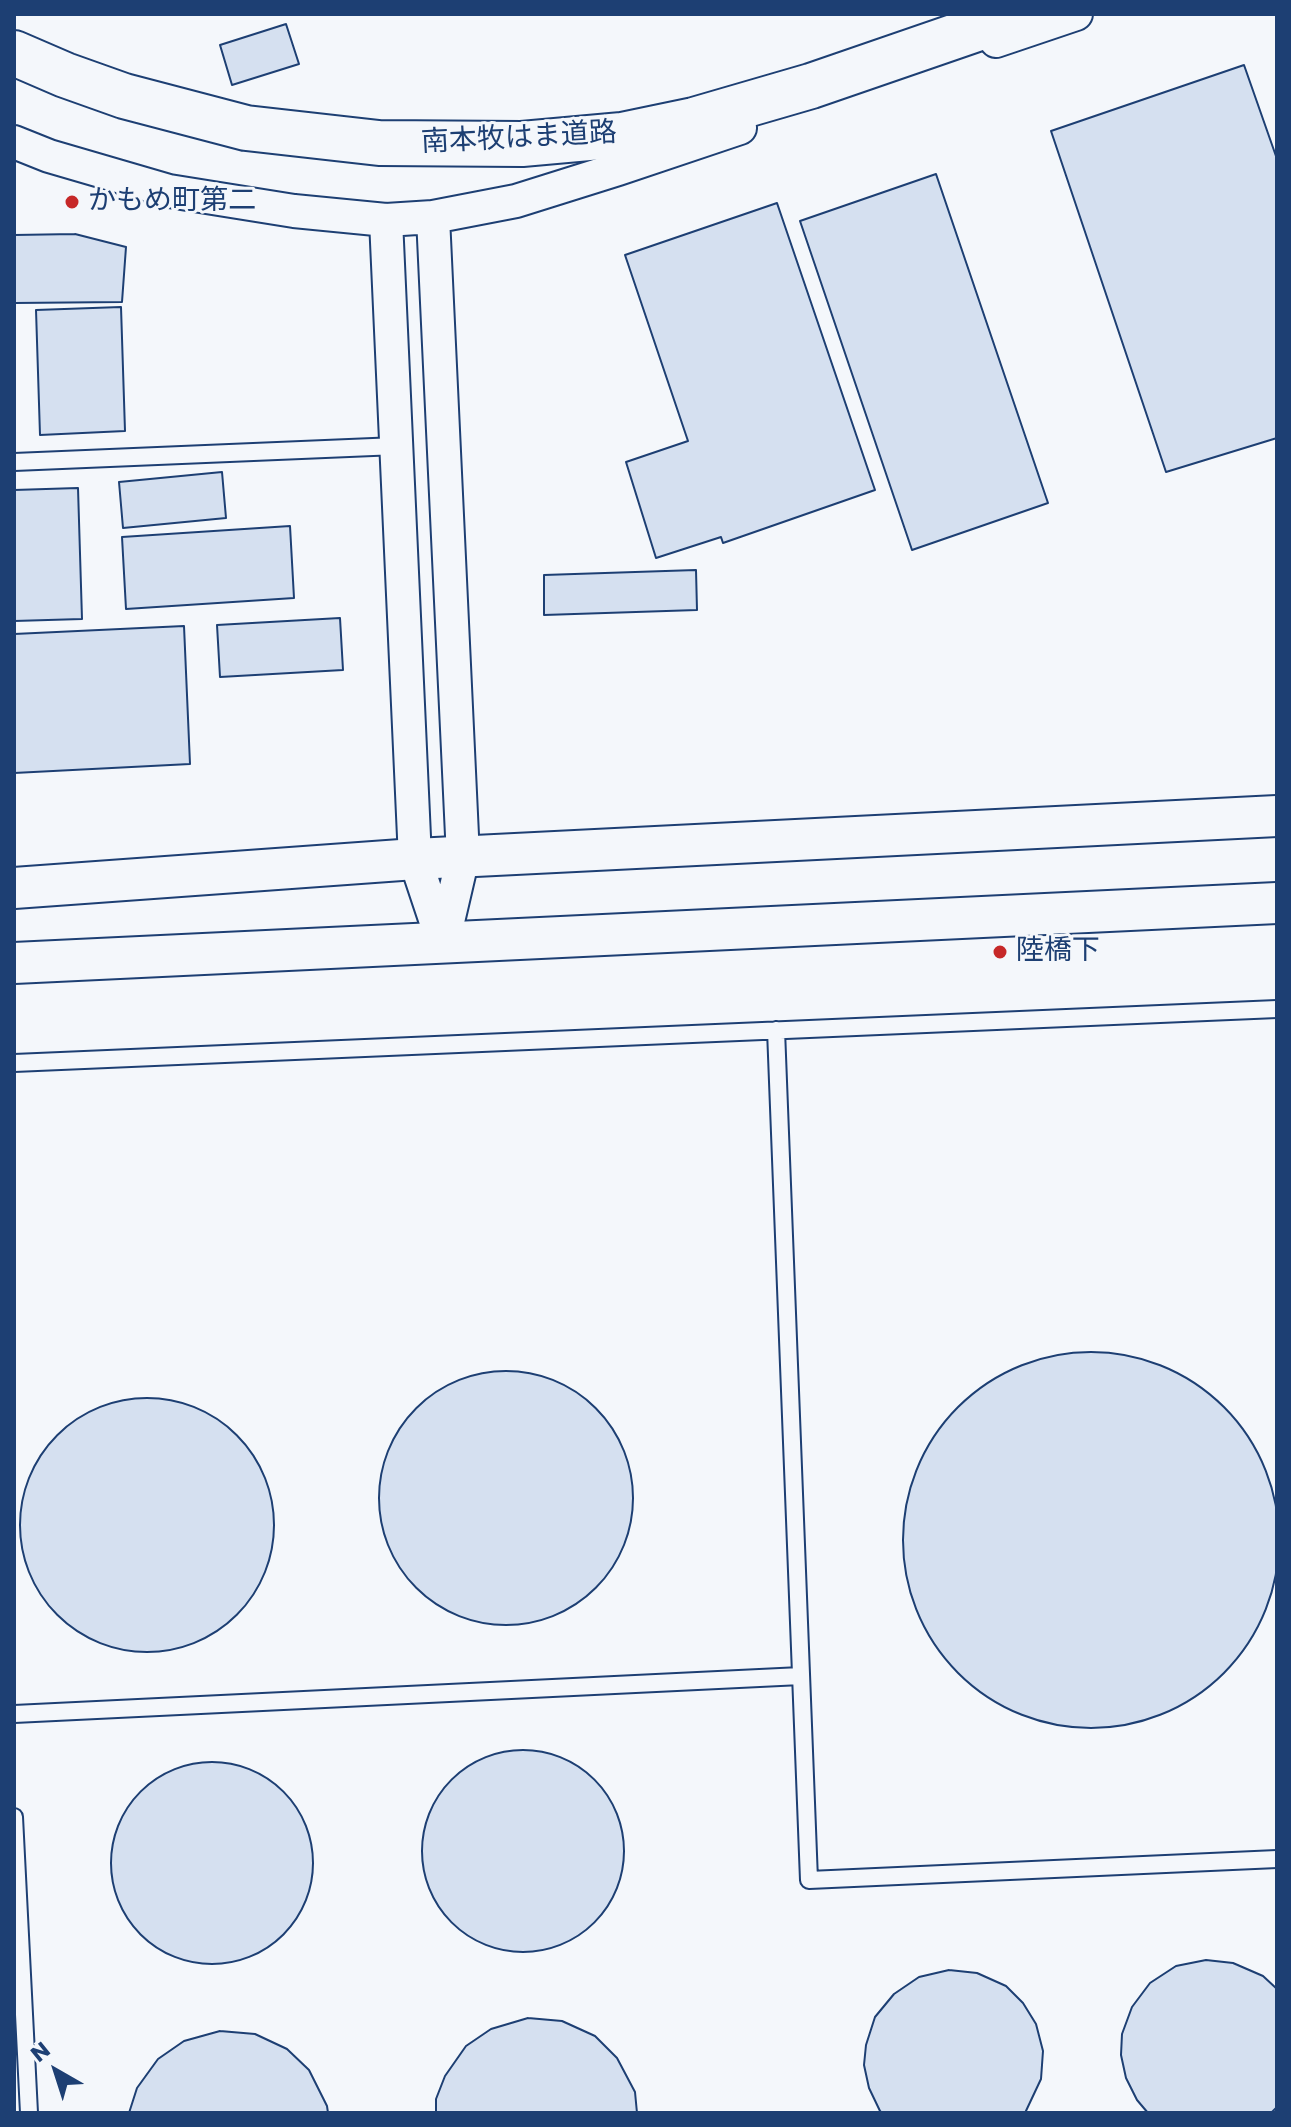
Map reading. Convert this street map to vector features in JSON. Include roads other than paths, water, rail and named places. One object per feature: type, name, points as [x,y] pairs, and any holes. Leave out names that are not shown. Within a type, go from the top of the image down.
[{"type":"highway","name":"南本牧はま道路","points":[[14,37],[129,82],[249,114],[381,130],[524,131],[620,123],[691,107],[793,77],[974,14]]},
{"type":"highway","name":"南本牧はま道路","points":[[14,53],[124,96],[246,128],[379,143],[522,144],[622,135],[710,116],[811,86],[1020,14]]},
{"type":"street","points":[[14,142],[49,156],[169,191],[294,211],[386,220],[433,217],[516,201],[618,169],[1076,14]]},
{"type":"street","points":[[433,217],[463,857],[443,943]]},
{"type":"street","points":[[386,220],[415,859],[443,943]]},
{"type":"street","points":[[29,887],[415,859],[1277,816]]},
{"type":"street","points":[[32,962],[1277,903]]},
{"type":"lane","points":[[14,462],[397,446]]},
{"type":"lane","points":[[14,1063],[1277,1009]]},
{"type":"lane","points":[[776,1030],[809,1880],[1277,1859]]},
{"type":"lane","points":[[14,1714],[801,1676]]},
{"type":"lane","points":[[14,1817],[29,2113]]},
{"type":"place","name":"かもめ町第二","points":[[72,202]]},
{"type":"place","name":"陸橋下","points":[[1000,952]]}]
